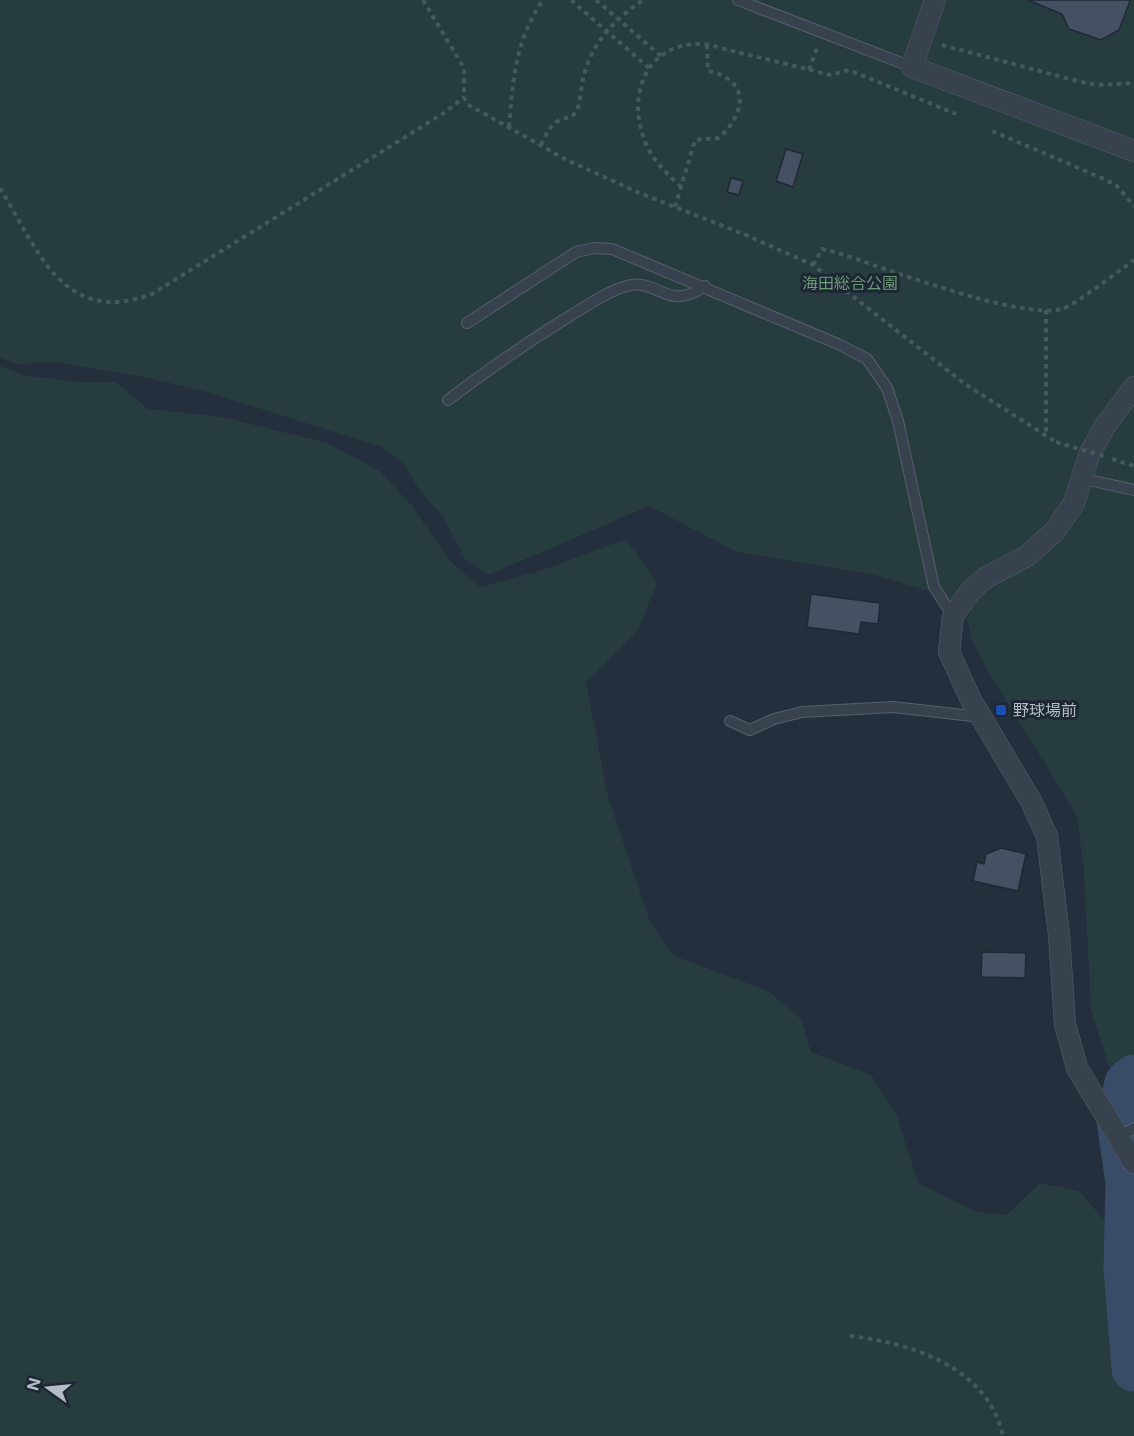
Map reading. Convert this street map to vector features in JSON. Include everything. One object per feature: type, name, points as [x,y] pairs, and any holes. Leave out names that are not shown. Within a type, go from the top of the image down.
[{"type":"street","points":[[935,0],[912,67],[1134,151]]},
{"type":"street","points":[[1134,387],[1105,426],[1089,455],[1084,479],[1074,504],[1055,531],[1027,556],[985,578],[969,593],[953,616],[950,652],[982,717],[1031,801],[1047,836],[1059,934],[1065,1024],[1077,1068],[1127,1132],[1134,1163]]},
{"type":"lane","points":[[738,0],[912,67]]},
{"type":"lane","points":[[467,323],[576,252],[594,248],[621,252],[705,286],[867,359],[887,388],[898,421],[934,587],[953,616]]},
{"type":"lane","points":[[448,400],[517,349],[616,290],[636,285],[682,298],[691,296],[705,286]]},
{"type":"lane","points":[[1084,479],[1134,490]]},
{"type":"lane","points":[[730,721],[750,730],[774,718],[802,712],[893,707],[982,717]]},
{"type":"path","points":[[423,0],[464,68],[464,97],[467,104],[596,173],[813,265],[965,384],[1046,437],[1134,466]]},
{"type":"path","points":[[509,127],[515,59],[525,29],[543,0]]},
{"type":"path","points":[[571,0],[649,69]]},
{"type":"path","points":[[596,0],[662,57]]},
{"type":"path","points":[[541,145],[549,128],[560,120],[571,117],[577,110],[585,72],[594,47],[607,31],[643,0]]},
{"type":"path","points":[[920,45],[938,44],[1096,85],[1134,83]]},
{"type":"path","points":[[675,207],[695,140],[719,138],[737,118],[740,102],[728,78],[708,70],[707,45]]},
{"type":"path","points":[[681,187],[651,154],[638,119],[637,100],[642,80],[649,69],[662,57],[678,48],[707,45],[830,75],[849,70],[956,114]]},
{"type":"path","points":[[0,188],[55,277],[69,290],[99,300],[134,301],[152,294],[444,113],[464,97]]},
{"type":"path","points":[[992,131],[1110,182],[1134,206]]},
{"type":"path","points":[[813,265],[822,249],[1005,306],[1046,310],[1063,309],[1134,260]]},
{"type":"path","points":[[1046,310],[1046,437]]},
{"type":"path","points":[[850,1336],[898,1343],[931,1354],[954,1368],[990,1404],[1003,1436]]},
{"type":"green space","name":"海田総合公園","points":[[0,0],[1134,0],[1134,1112],[1113,1078],[1091,1010],[1084,871],[1077,816],[988,671],[972,640],[967,619],[971,608],[932,592],[875,575],[737,552],[649,506],[488,575],[465,559],[444,518],[420,491],[404,464],[382,447],[207,392],[149,378],[54,362],[19,364],[0,358]]},
{"type":"green space","points":[[0,366],[23,375],[76,382],[116,382],[148,409],[222,417],[327,443],[381,472],[412,506],[451,562],[480,587],[540,571],[626,539],[657,583],[638,630],[586,683],[608,797],[649,919],[672,955],[768,991],[801,1019],[811,1052],[871,1075],[897,1116],[918,1183],[977,1212],[1007,1215],[1040,1183],[1079,1191],[1122,1241],[1134,1286],[1134,1436],[0,1436]]},
{"type":"building","points":[[1028,0],[1130,1],[1119,30],[1101,40],[1069,29],[1062,14]]},
{"type":"building","points":[[786,149],[803,154],[793,187],[776,181]]},
{"type":"building","points":[[731,178],[743,181],[739,195],[727,192]]},
{"type":"building","points":[[811,594],[880,603],[878,624],[861,622],[859,634],[807,627]]},
{"type":"building","points":[[1001,848],[1026,854],[1018,891],[973,881],[977,862],[984,864],[986,854]]},
{"type":"building","points":[[982,952],[1026,953],[1025,978],[981,977]]},
{"type":"waterway","points":[[1134,1077],[1127,1083],[1119,1120],[1128,1182],[1126,1268],[1134,1369]]},
{"type":"place","name":"野球場前","points":[[1001,710]]}]
